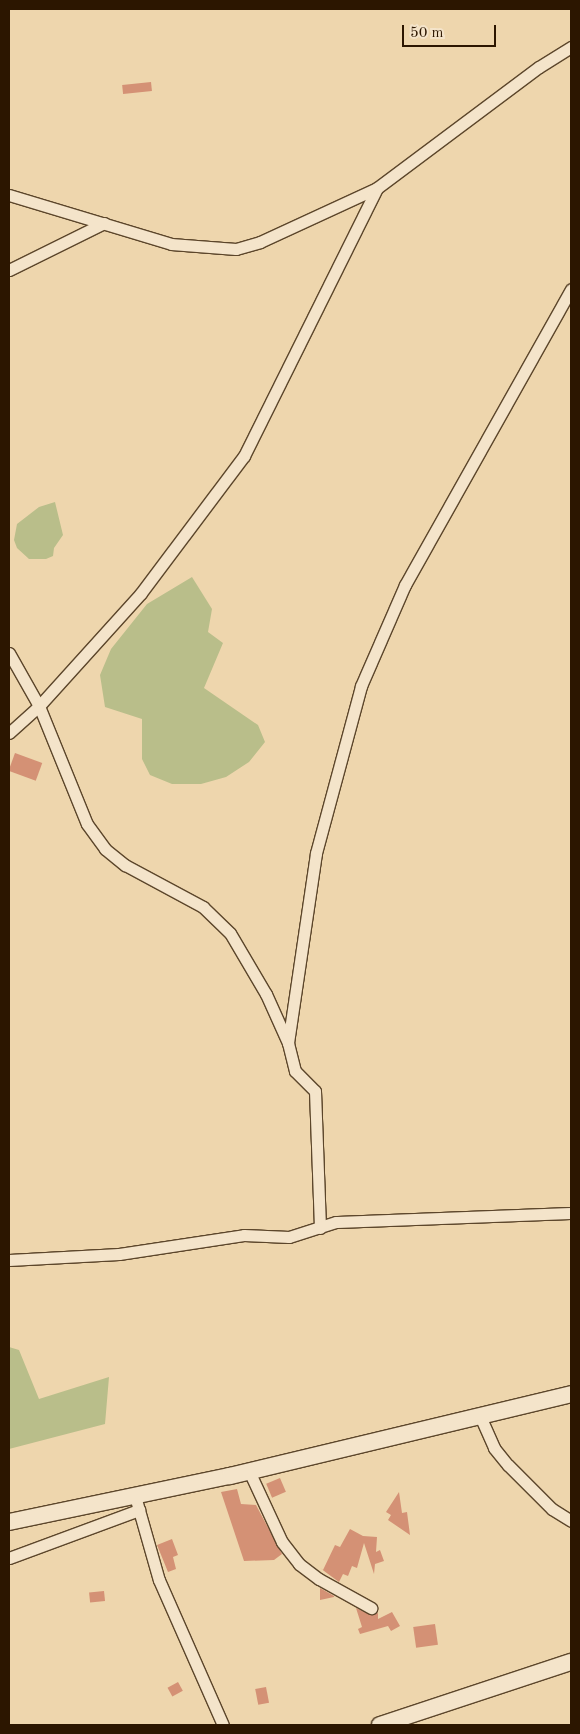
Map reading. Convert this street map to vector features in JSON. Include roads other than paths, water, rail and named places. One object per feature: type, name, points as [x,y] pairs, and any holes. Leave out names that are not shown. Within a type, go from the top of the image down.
[{"type":"street","points":[[9,195],[104,222],[171,244],[236,249],[260,242],[378,188],[539,67],[571,47]]},
{"type":"street","points":[[9,733],[39,706],[141,593],[244,456],[378,188]]},
{"type":"street","points":[[9,270],[104,222]]},
{"type":"street","points":[[288,1043],[316,853],[361,686],[405,585],[571,289]]},
{"type":"street","points":[[9,653],[39,706],[87,824],[105,849],[125,865],[203,907],[230,933],[266,994],[288,1043],[296,1071],[315,1091],[320,1228]]},
{"type":"street","points":[[9,1260],[119,1254],[244,1235],[289,1237],[336,1222],[571,1212]]},
{"type":"street","points":[[9,1558],[137,1503],[249,1471],[571,1394]]},
{"type":"street","points":[[480,1416],[494,1448],[508,1465],[552,1509],[571,1521]]},
{"type":"street","points":[[249,1471],[282,1542],[299,1564],[319,1579],[371,1608]]},
{"type":"street","points":[[9,1522],[137,1503]]},
{"type":"street","points":[[137,1503],[159,1580],[223,1725]]},
{"type":"street","points":[[380,1725],[571,1662]]}]
